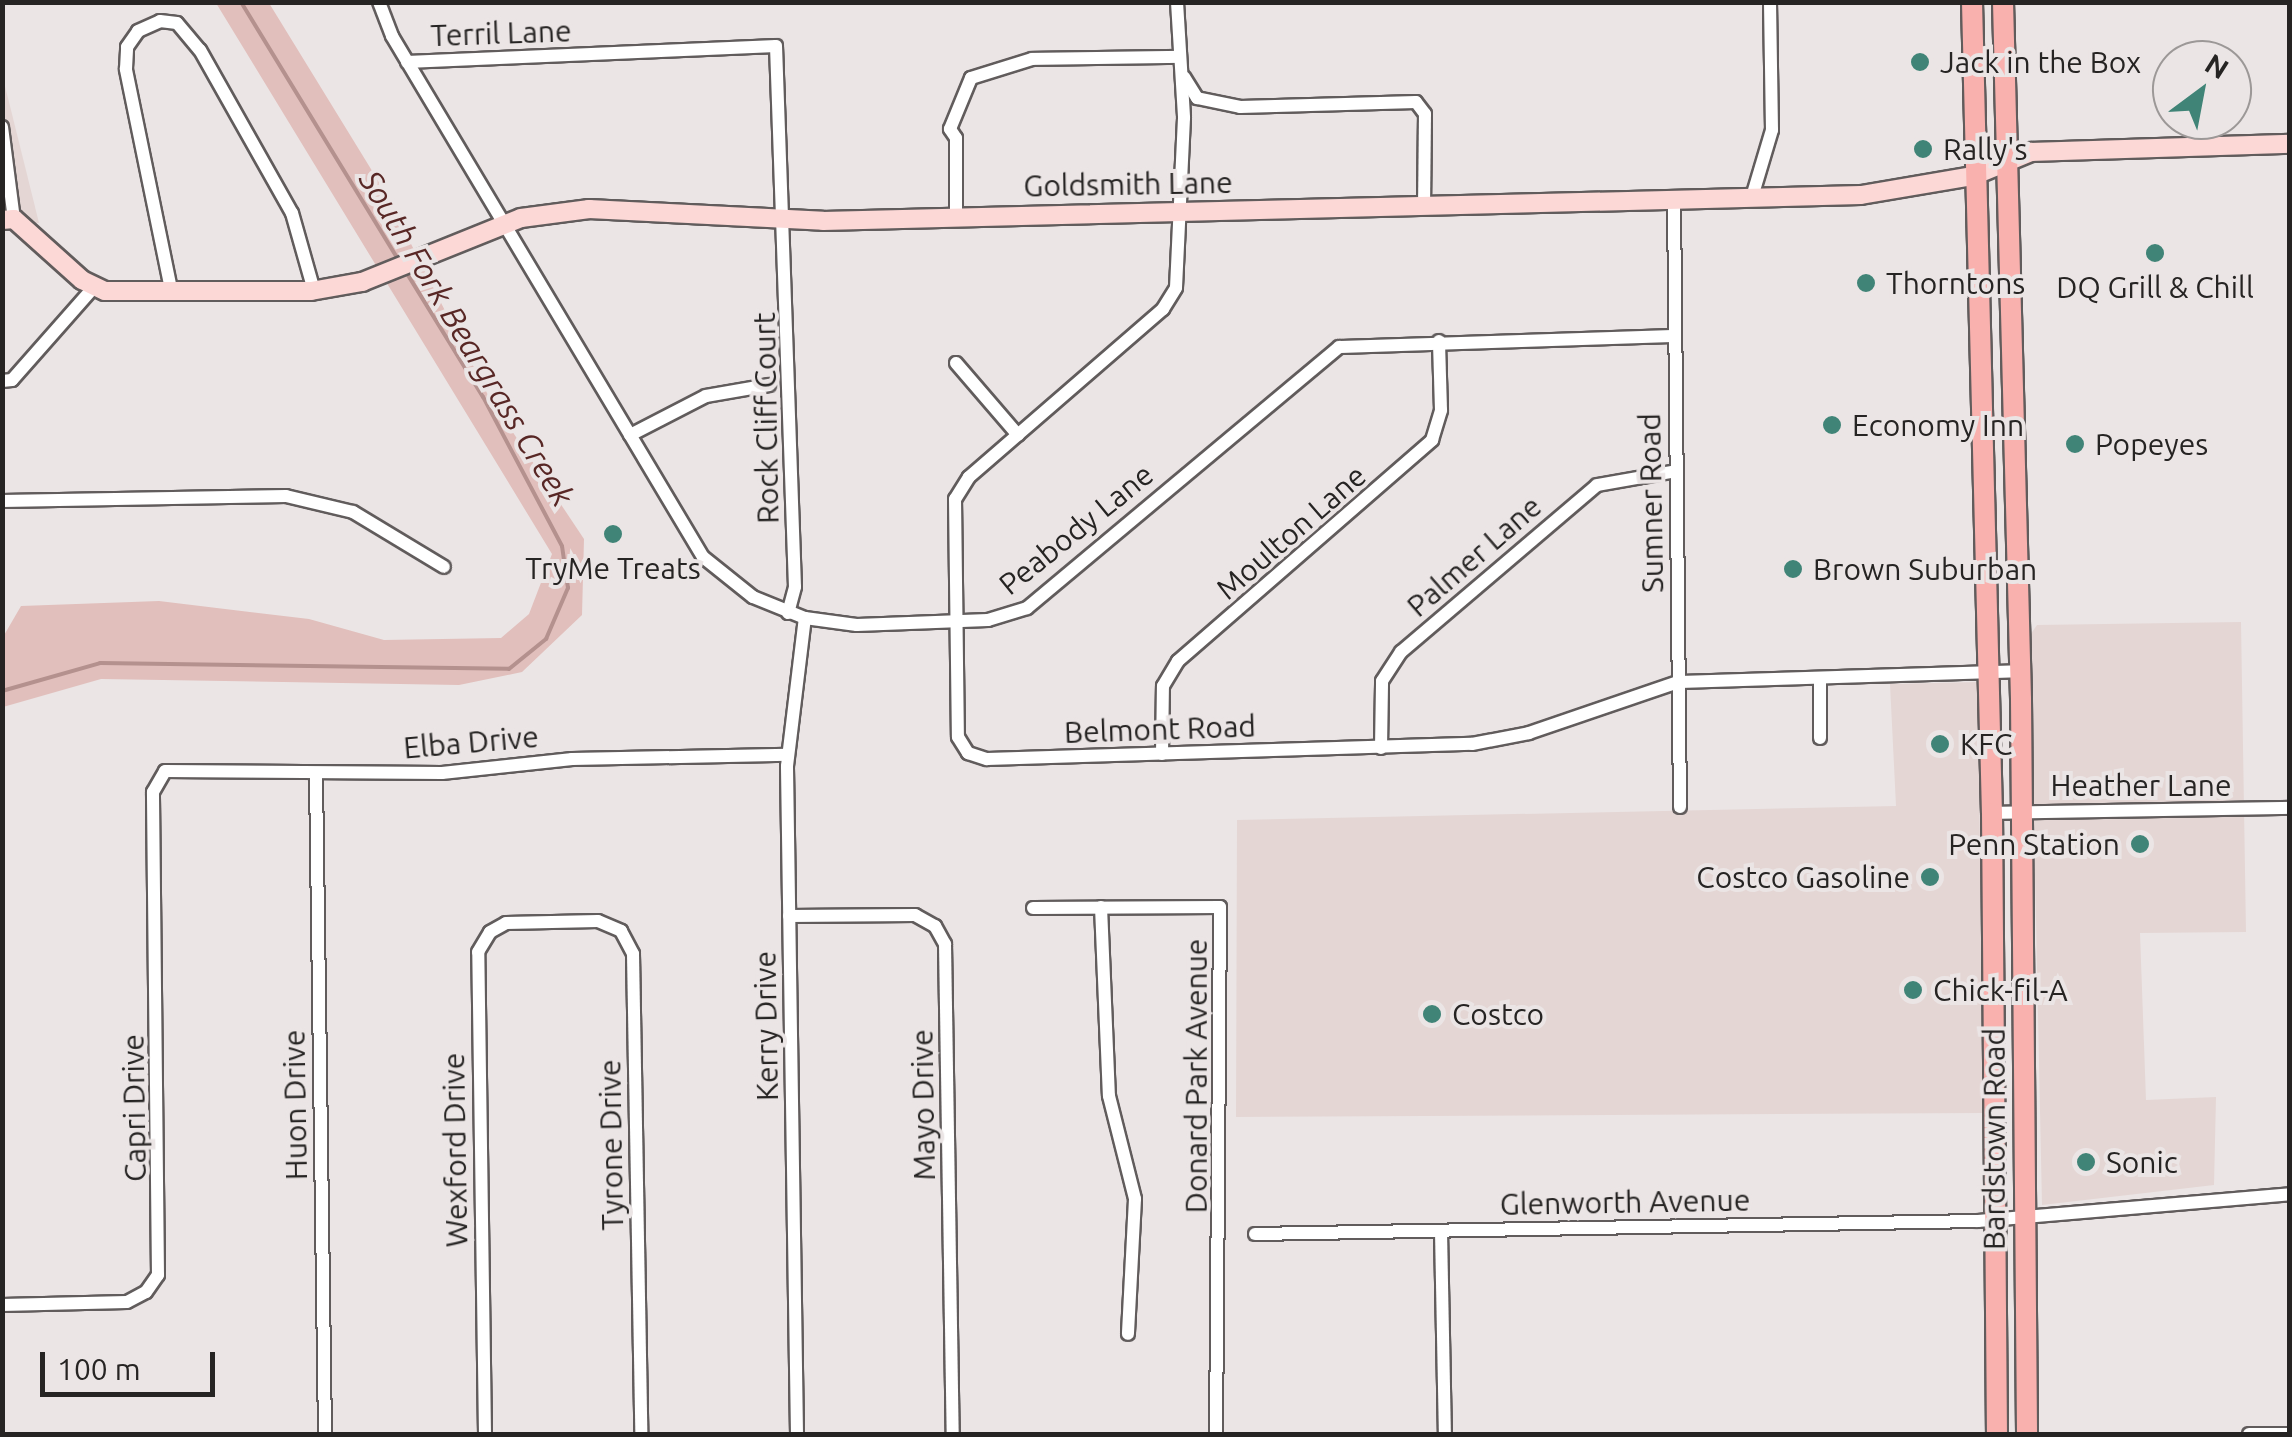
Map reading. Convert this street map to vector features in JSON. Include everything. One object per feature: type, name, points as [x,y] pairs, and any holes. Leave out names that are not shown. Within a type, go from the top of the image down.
[{"type":"main road","name":"Bardstown Road","points":[[1972,2],[1973,176],[1992,814],[1998,1434]]},
{"type":"main road","name":"Bardstown Road","points":[[2003,2],[2020,671],[2027,1434]]},
{"type":"main road","points":[[1983,469],[2014,475]]},
{"type":"street","name":"Peabody Lane","points":[[379,2],[407,62],[703,557],[727,580],[805,618],[857,624],[954,622],[1002,618],[1027,608],[1330,351],[1354,344],[1674,336]]},
{"type":"street","name":"Belmont Road","points":[[1176,2],[1180,272],[1169,301],[970,477],[955,499],[958,737],[968,753],[987,759],[1494,742],[1678,682],[1820,682],[2020,671]]},
{"type":"street","points":[[1752,197],[1772,130],[1770,2]]},
{"type":"street","points":[[172,294],[126,69],[127,47],[138,32],[160,21],[177,23],[200,50],[292,213],[314,291]]},
{"type":"street","name":"Terril Lane","points":[[407,62],[776,46]]},
{"type":"street","name":"Rock Cliff Court","points":[[776,46],[786,221],[795,587],[788,613]]},
{"type":"street","points":[[956,216],[956,138],[950,128],[972,78],[1032,59],[1178,54],[1190,92],[1207,100],[1264,108],[1295,102],[1421,104],[1424,204]]},
{"type":"street","points":[[2,127],[8,220],[94,287],[12,380],[2,381]]},
{"type":"street","name":"Goldsmith Lane","points":[[94,287],[172,294],[314,291],[383,274],[503,224],[588,209],[786,221],[1862,196],[1973,176],[2031,152],[2290,144]]},
{"type":"street","name":"Sumner Road","points":[[1674,198],[1680,807]]},
{"type":"street","name":"Moulton Lane","points":[[1162,754],[1163,686],[1178,662],[1432,440],[1441,410],[1439,341]]},
{"type":"street","points":[[956,363],[1018,435]]},
{"type":"street","points":[[630,435],[706,396],[769,385]]},
{"type":"street","name":"Palmer Lane","points":[[1381,748],[1382,681],[1401,652],[1597,486],[1676,471]]},
{"type":"street","points":[[2,501],[286,496],[353,512],[444,568]]},
{"type":"street","name":"Kerry Drive","points":[[796,1434],[788,755],[805,618]]},
{"type":"street","points":[[1820,682],[1820,738]]},
{"type":"street","name":"Elba Drive","points":[[160,774],[174,769],[316,775],[788,755]]},
{"type":"street","name":"Capri Drive","points":[[2,1305],[128,1302],[146,1292],[158,1275],[154,792],[160,774]]},
{"type":"street","name":"Huon Drive","points":[[316,775],[326,1434]]},
{"type":"street","name":"Heather Lane","points":[[1992,814],[2290,808]]},
{"type":"street","points":[[1033,908],[1102,907]]},
{"type":"street","name":"Donard Park Avenue","points":[[1128,1334],[1135,1199],[1109,1096],[1102,907],[1220,907],[1216,1434]]},
{"type":"street","name":"Mayo Drive","points":[[789,916],[916,915],[935,926],[945,944],[954,1434]]},
{"type":"street","name":"Wexford Drive","points":[[484,1434],[478,952],[497,926],[551,922]]},
{"type":"street","name":"Tyrone Drive","points":[[551,922],[615,926],[633,954],[641,1434]]},
{"type":"street","name":"Glenworth Avenue","points":[[1255,1234],[1995,1220],[2290,1194]]},
{"type":"street","points":[[1440,1231],[1445,1434]]},
{"type":"street","points":[[2248,1434],[2290,1434]]},
{"type":"shaded area","points":[[216,3],[269,3],[382,187],[488,395],[584,539],[582,615],[522,672],[459,685],[101,679],[3,707],[3,637],[21,606],[159,601],[309,619],[384,640],[501,638],[529,614],[552,554]]},
{"type":"shaded area","points":[[2,75],[9,102],[39,223],[3,225]]},
{"type":"shaded area","points":[[2241,622],[2246,932],[2140,933],[2146,1100],[2216,1097],[2214,1185],[2042,1205],[2030,635],[2037,625]]},
{"type":"shaded area","points":[[1978,682],[1983,1113],[1236,1117],[1237,820],[1896,806],[1890,684]]},
{"type":"waterway","name":"South Fork Beargrass Creek","points":[[241,2],[400,262]]},
{"type":"waterway","name":"South Fork Beargrass Creek","points":[[2,691],[100,663],[509,669],[546,639],[568,588],[562,546],[483,397],[405,270]]},
{"type":"place","name":"Jack in the Box","points":[[1920,62]]},
{"type":"place","name":"Rally's","points":[[1923,149]]},
{"type":"place","name":"DQ Grill & Chill","points":[[2155,253]]},
{"type":"place","name":"Thorntons","points":[[1866,283]]},
{"type":"place","name":"Economy Inn","points":[[1832,425]]},
{"type":"place","name":"Popeyes","points":[[2075,444]]},
{"type":"place","name":"TryMe Treats","points":[[613,534]]},
{"type":"place","name":"Brown Suburban","points":[[1793,569]]},
{"type":"place","name":"KFC","points":[[1940,744]]},
{"type":"place","name":"Penn Station","points":[[2140,844]]},
{"type":"place","name":"Costco Gasoline","points":[[1930,877]]},
{"type":"place","name":"Chick-fil-A","points":[[1913,990]]},
{"type":"place","name":"Costco","points":[[1432,1014]]},
{"type":"place","name":"Sonic","points":[[2086,1162]]}]
